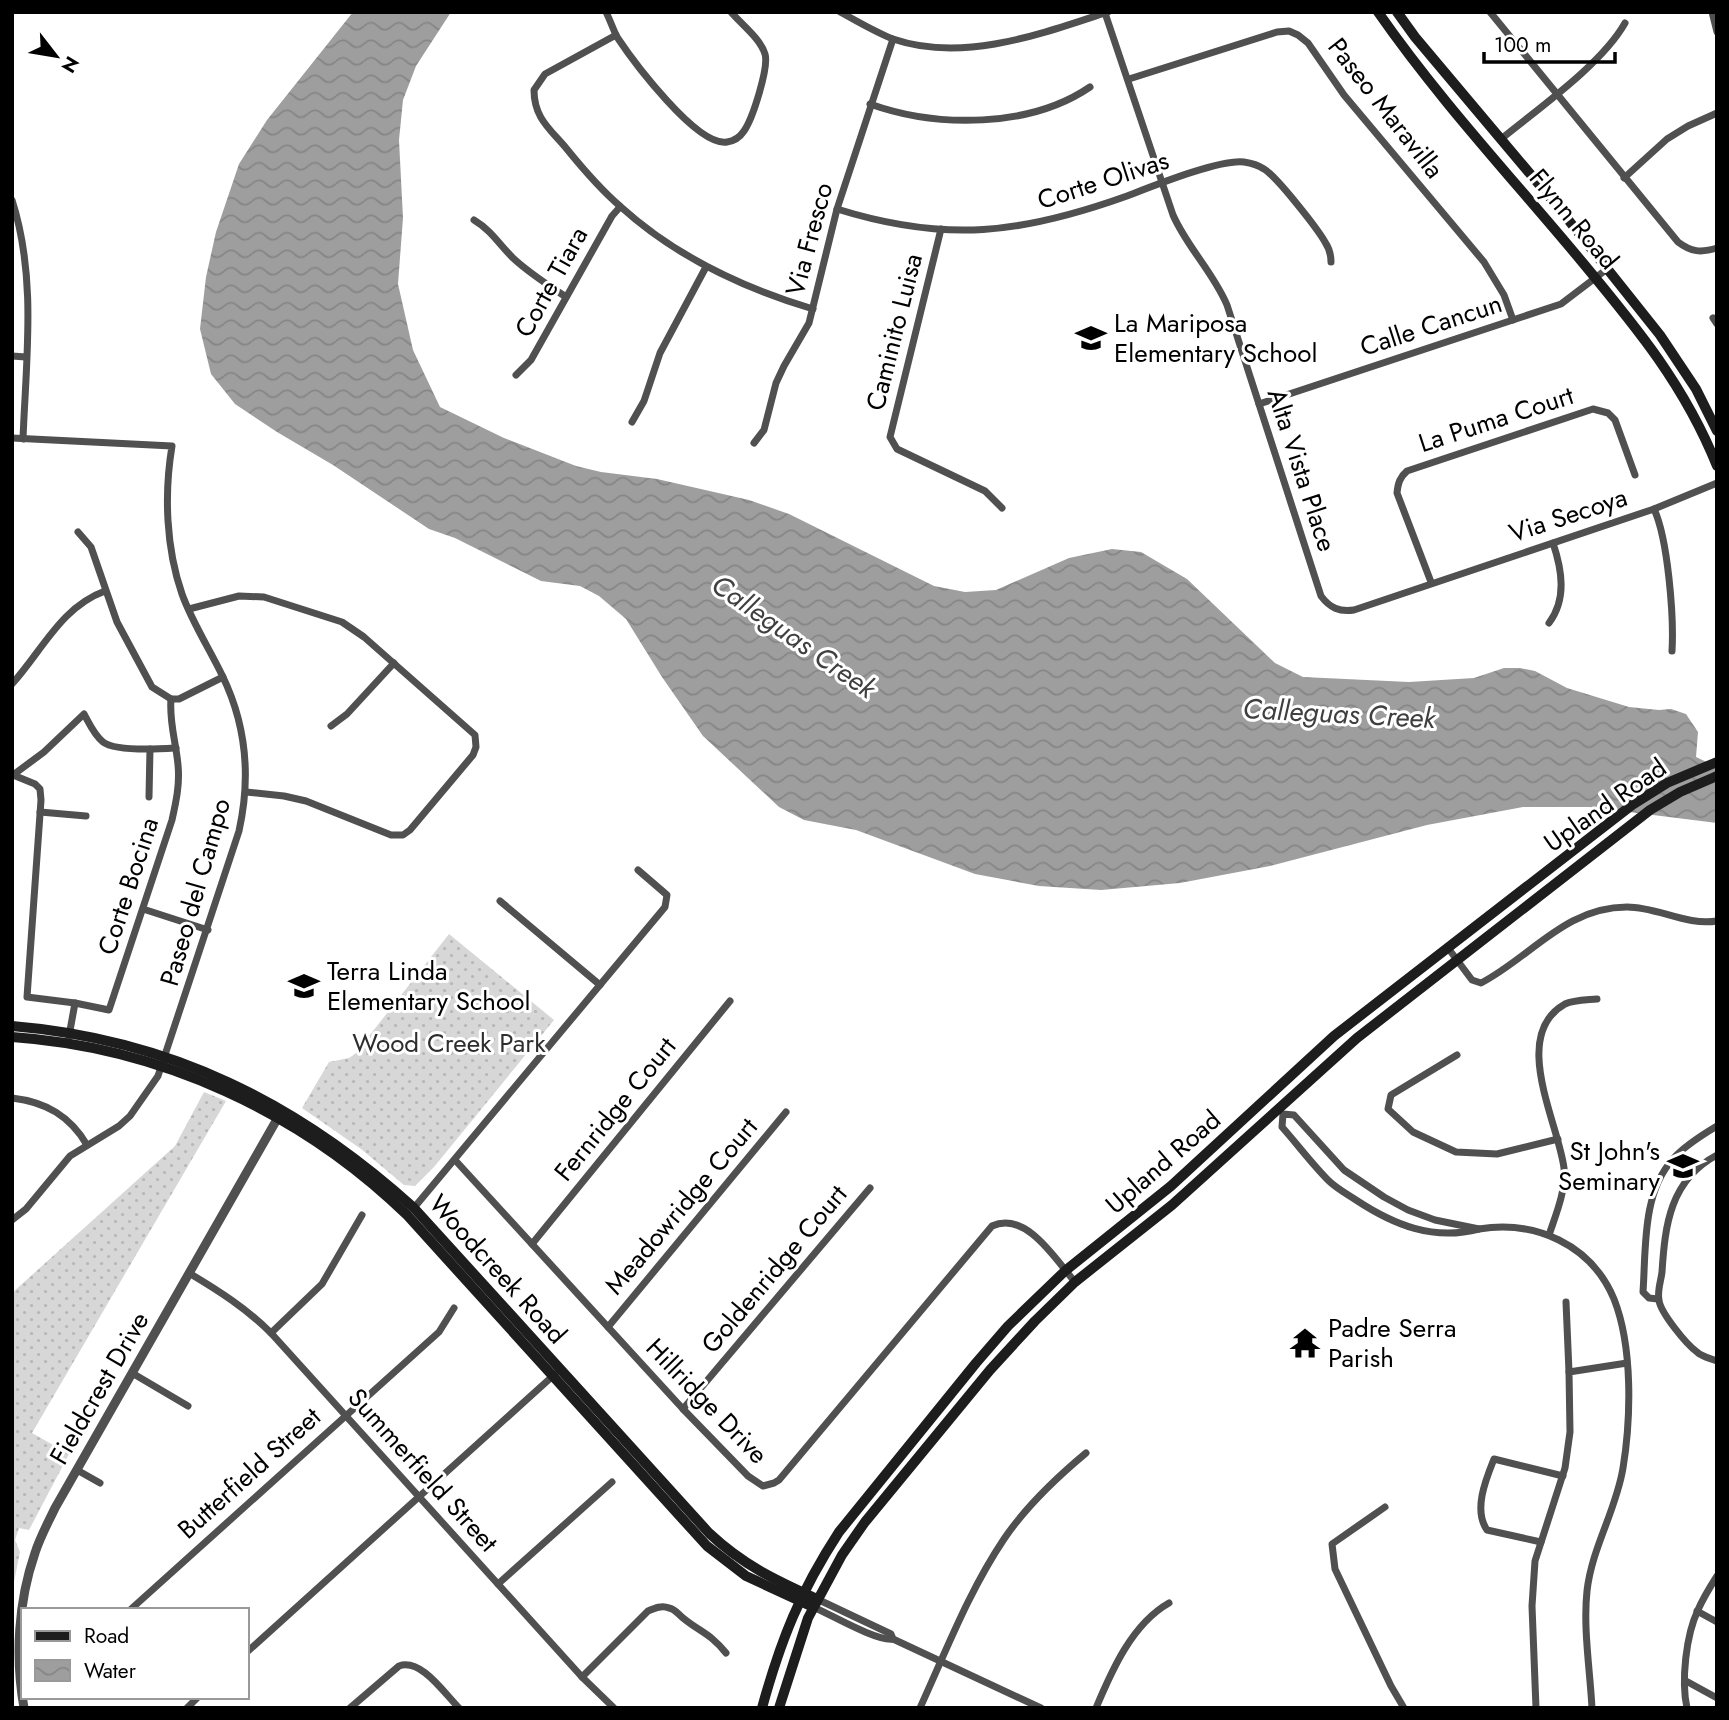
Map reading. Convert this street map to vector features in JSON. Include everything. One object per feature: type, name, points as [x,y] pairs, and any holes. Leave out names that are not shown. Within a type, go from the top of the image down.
[{"type":"main road","name":"Flynn Road","points":[[1378,12],[1428,79],[1596,279],[1664,365],[1697,419],[1717,466]]},
{"type":"main road","name":"Flynn Road","points":[[1397,12],[1677,358],[1717,431]]},
{"type":"main road","name":"Upland Road","points":[[762,1708],[782,1639],[801,1597],[833,1541],[863,1500],[1000,1335],[1065,1270],[1171,1186],[1334,1037],[1611,821],[1667,783],[1717,762]]},
{"type":"main road","name":"Upland Road","points":[[779,1708],[797,1646],[815,1603],[842,1555],[894,1486],[1013,1345],[1075,1282],[1172,1205],[1324,1065],[1627,826],[1680,792],[1717,776]]},
{"type":"main road","name":"Woodcreek Road","points":[[12,1026],[69,1038]]},
{"type":"main road","name":"Woodcreek Road","points":[[12,1037],[104,1040],[164,1062],[226,1080],[362,1163],[410,1211],[556,1373],[726,1549],[762,1574],[815,1603]]},
{"type":"street","points":[[606,12],[616,35],[653,85],[674,109],[706,136],[718,142],[739,137],[747,127],[766,65],[762,48],[731,12]]},
{"type":"street","points":[[840,12],[893,38],[932,47],[993,44],[1107,13]]},
{"type":"street","points":[[1490,12],[1678,242],[1693,251],[1703,252],[1717,248]]},
{"type":"street","points":[[1712,12],[1717,32]]},
{"type":"street","name":"Alta Vista Place","points":[[1107,13],[1180,229],[1222,294],[1321,596],[1327,604],[1340,610],[1354,610],[1431,582]]},
{"type":"street","points":[[1501,139],[1608,48],[1625,23]]},
{"type":"street","name":"Paseo Maravilla","points":[[1129,79],[1277,32],[1298,35],[1308,43],[1344,95],[1484,262],[1504,295],[1513,320]]},
{"type":"street","points":[[616,35],[555,68],[540,80],[534,90],[536,113],[585,171],[620,207],[651,231],[706,267],[747,286],[813,309]]},
{"type":"street","name":"Via Fresco","points":[[754,443],[764,430],[783,366],[802,337],[813,309],[837,209],[893,38]]},
{"type":"street","points":[[870,104],[894,113],[926,118],[987,118],[1039,109],[1076,96],[1090,87]]},
{"type":"street","points":[[1624,178],[1667,139],[1717,113]]},
{"type":"street","name":"Corte Olivas","points":[[837,209],[894,225],[995,230],[1040,223],[1093,208],[1163,183],[1239,162],[1256,165],[1272,175],[1323,239],[1331,262]]},
{"type":"street","points":[[12,200],[26,261],[29,302],[23,439],[12,438]]},
{"type":"street","name":"Corte Tiara","points":[[516,375],[531,360],[612,216],[620,207]]},
{"type":"street","points":[[474,220],[490,230],[528,271],[566,297]]},
{"type":"street","name":"Caminito Luisa","points":[[941,229],[890,437],[897,449],[985,491],[1002,508]]},
{"type":"street","points":[[632,422],[644,401],[660,353],[706,267]]},
{"type":"street","name":"Calle Cancun","points":[[1259,404],[1562,304],[1607,269]]},
{"type":"street","points":[[12,356],[26,357]]},
{"type":"street","name":"La Puma Court","points":[[1431,582],[1397,493],[1402,476],[1407,471],[1593,409],[1601,410],[1615,420],[1635,475]]},
{"type":"street","name":"Paseo del Campo","points":[[12,1220],[26,1209],[71,1156],[119,1126],[130,1116],[164,1062],[239,831],[246,792],[241,726],[223,677],[189,609],[179,582],[170,539],[167,502],[172,446],[23,439]]},
{"type":"street","name":"Via Secoya","points":[[1431,582],[1654,509],[1717,483]]},
{"type":"street","points":[[1654,509],[1660,522],[1664,548],[1673,630],[1672,651]]},
{"type":"street","points":[[78,532],[91,547],[117,622],[152,687],[171,699],[191,694],[223,677]]},
{"type":"street","points":[[1549,623],[1556,614],[1561,597],[1558,557],[1553,543]]},
{"type":"street","points":[[12,684],[65,616],[80,603],[105,591]]},
{"type":"street","points":[[189,609],[239,596],[264,597],[342,622],[472,730],[477,740],[473,755],[403,835],[391,835],[306,801],[246,792]]},
{"type":"street","points":[[331,726],[347,714],[394,663]]},
{"type":"street","name":"Corte Bocina","points":[[75,1003],[108,1010],[143,909],[177,801],[178,765],[170,713],[171,699]]},
{"type":"street","points":[[69,1038],[75,1003],[27,997],[40,789],[35,784],[13,775],[44,752],[84,714],[95,733],[108,745],[150,749],[176,748]]},
{"type":"street","points":[[149,797],[150,749]]},
{"type":"street","points":[[40,812],[86,816]]},
{"type":"street","points":[[410,1211],[665,907],[667,895],[638,870]]},
{"type":"street","points":[[500,901],[600,985]]},
{"type":"street","points":[[1448,948],[1472,980],[1481,983],[1572,920],[1603,909],[1626,907],[1666,913],[1693,922],[1717,921]]},
{"type":"street","points":[[143,909],[208,930]]},
{"type":"street","points":[[1549,1235],[1561,1200],[1564,1170],[1539,1068],[1540,1036],[1550,1016],[1567,1003],[1597,999]]},
{"type":"street","name":"Fernridge Court","points":[[532,1244],[730,1001]]},
{"type":"street","points":[[1457,1055],[1391,1095],[1388,1109],[1413,1132],[1456,1152],[1497,1154],[1558,1139]]},
{"type":"street","points":[[12,1098],[41,1104],[60,1113],[80,1132],[88,1145]]},
{"type":"street","name":"Meadowridge Court","points":[[608,1327],[786,1112]]},
{"type":"street","name":"Fieldcrest Drive","points":[[23,1608],[28,1573],[40,1539],[280,1113]]},
{"type":"street","points":[[1479,1228],[1460,1234],[1431,1233],[1405,1226],[1377,1213],[1331,1183],[1282,1127],[1283,1114],[1294,1115],[1344,1170],[1408,1210],[1435,1220],[1479,1228],[1516,1226],[1541,1231],[1582,1255],[1600,1273],[1620,1321],[1627,1363],[1627,1432],[1617,1495],[1598,1543],[1587,1593],[1592,1708]]},
{"type":"street","points":[[1658,1299],[1649,1298],[1643,1292],[1648,1224],[1656,1188],[1673,1158],[1717,1126]]},
{"type":"street","points":[[1717,1155],[1680,1189],[1672,1206],[1662,1249],[1658,1299],[1684,1340],[1696,1352],[1717,1361]]},
{"type":"street","name":"Hillridge Drive","points":[[455,1160],[682,1409],[758,1484],[769,1485],[779,1480],[992,1226],[1001,1222],[1019,1225],[1039,1241],[1075,1282]]},
{"type":"street","name":"Goldenridge Court","points":[[682,1409],[870,1188]]},
{"type":"street","points":[[271,1333],[322,1284],[362,1215]]},
{"type":"street","name":"Summerfield Street","points":[[189,1273],[248,1310],[271,1333],[614,1708]]},
{"type":"street","points":[[1536,1708],[1532,1606],[1535,1561],[1563,1476],[1570,1432],[1566,1302]]},
{"type":"street","name":"Butterfield Street","points":[[132,1608],[439,1332],[454,1308]]},
{"type":"street","points":[[1569,1372],[1627,1363]]},
{"type":"street","points":[[132,1373],[188,1406]]},
{"type":"street","points":[[248,1651],[556,1373]]},
{"type":"street","points":[[920,1708],[975,1591],[1006,1536],[1055,1479],[1086,1453]]},
{"type":"street","points":[[1541,1542],[1487,1530],[1483,1524],[1481,1510],[1485,1481],[1494,1459],[1563,1476]]},
{"type":"street","points":[[77,1470],[100,1483]]},
{"type":"street","points":[[498,1584],[612,1482]]},
{"type":"street","points":[[1385,1507],[1332,1544],[1335,1569],[1404,1708]]},
{"type":"street","points":[[1687,1708],[1686,1656],[1697,1611],[1717,1576]]},
{"type":"street","name":"Woodcreek Road","points":[[815,1603],[891,1634],[893,1639],[1041,1708]]},
{"type":"street","points":[[1096,1708],[1130,1642],[1146,1621],[1169,1603]]},
{"type":"street","points":[[582,1676],[648,1611],[656,1608],[671,1608],[677,1611],[683,1618],[714,1638],[726,1653]]},
{"type":"street","points":[[1697,1611],[1717,1622]]},
{"type":"street","name":"Fieldcrest Drive","points":[[21,1620],[18,1661],[21,1684]]},
{"type":"street","points":[[351,1708],[399,1666],[408,1663],[419,1667],[459,1708]]},
{"type":"street","points":[[1686,1681],[1717,1698]]},
{"type":"green space","name":"Wood Creek Park","points":[[449,934],[554,1020],[434,1167],[415,1186],[404,1185],[361,1149],[302,1108],[329,1062],[355,1054]]},
{"type":"green space","points":[[204,1092],[226,1101],[32,1433],[69,1454],[29,1530],[19,1528],[15,1540],[20,1552],[12,1592],[12,1293],[175,1146]]},
{"type":"water","name":"Calleguas Creek","points":[[353,12],[451,12],[416,66],[403,100],[399,140],[403,218],[398,284],[413,350],[440,407],[504,438],[576,466],[657,479],[749,500],[789,514],[934,586],[965,592],[996,590],[1069,558],[1112,549],[1141,552],[1187,579],[1275,663],[1303,677],[1409,682],[1474,678],[1504,668],[1520,668],[1535,671],[1567,688],[1629,707],[1671,709],[1686,714],[1698,732],[1696,757],[1717,767],[1717,823],[1589,807],[1523,807],[1427,825],[1270,866],[1180,883],[1101,890],[1039,886],[975,874],[856,830],[804,820],[779,807],[703,736],[626,619],[599,596],[580,586],[541,581],[455,538],[429,529],[235,404],[211,374],[200,329],[206,277],[216,232],[239,164],[267,120]]},
{"type":"place","name":"La Mariposa Elementary School","points":[[1091,338]]},
{"type":"place","name":"Terra Linda Elementary School","points":[[304,986]]},
{"type":"place","name":"St John's Seminary","points":[[1683,1166]]},
{"type":"place","name":"Padre Serra Parish","points":[[1305,1343]]}]
